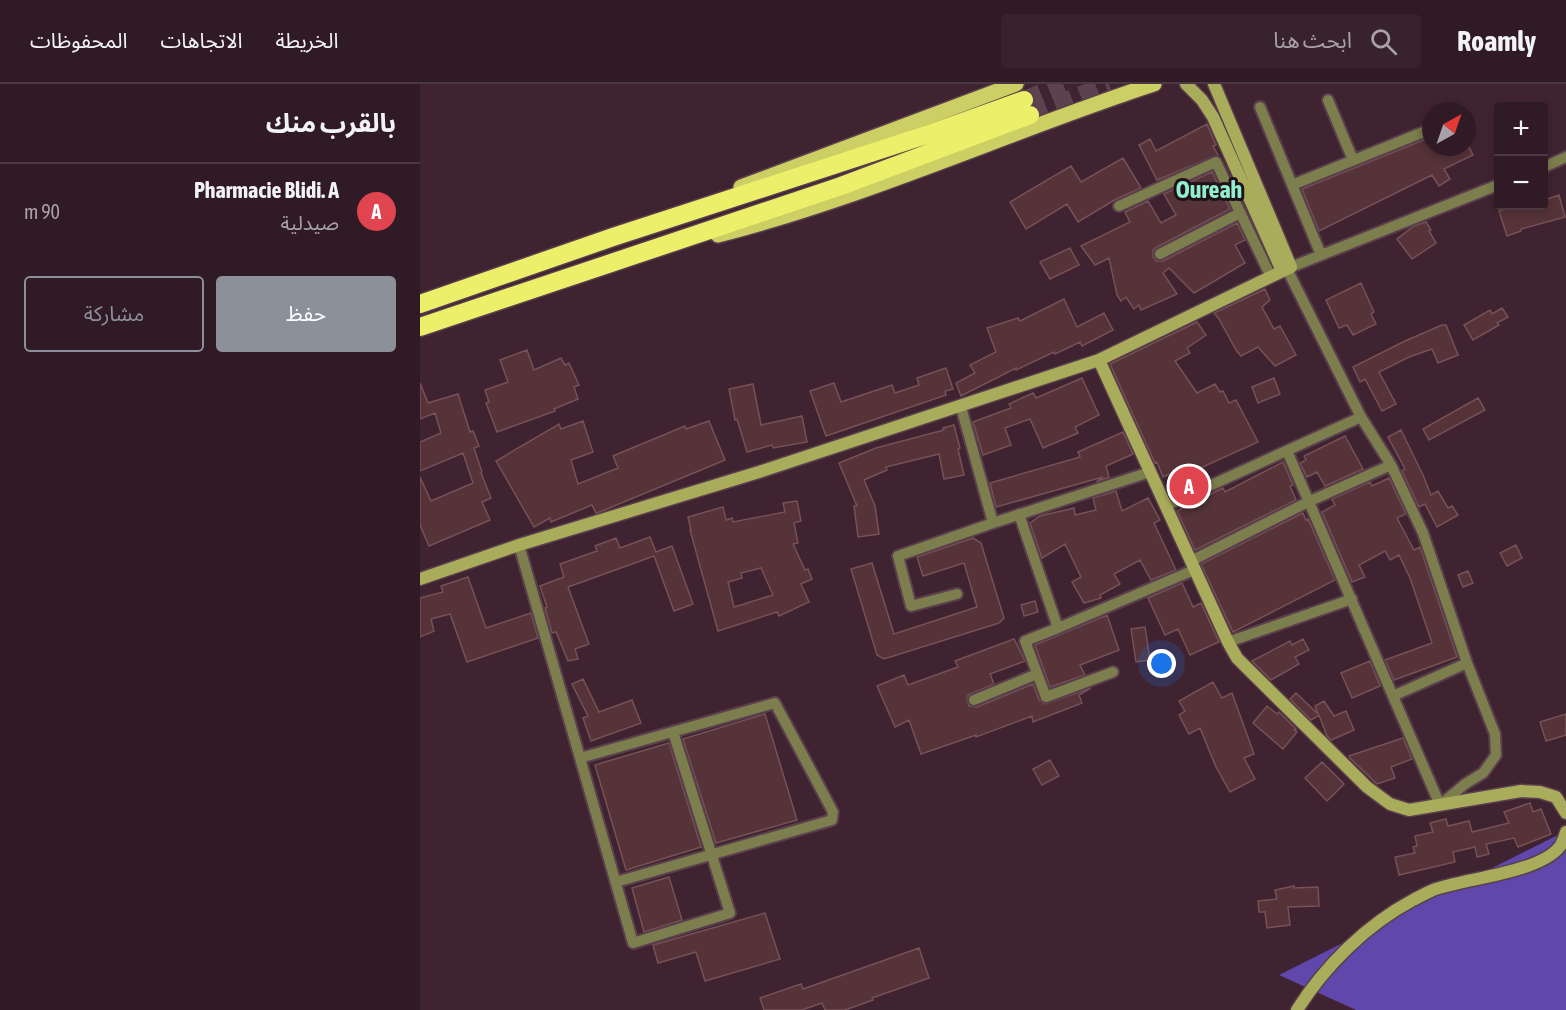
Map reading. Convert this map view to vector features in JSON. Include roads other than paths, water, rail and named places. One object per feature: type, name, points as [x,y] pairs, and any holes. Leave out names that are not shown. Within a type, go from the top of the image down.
[{"type":"highway","points":[[420,327],[841,186],[1023,100]]},
{"type":"highway","points":[[420,304],[613,237],[929,134],[1023,100]]},
{"type":"main road","points":[[593,268],[778,220],[1154,84]]},
{"type":"main road","points":[[1186,84],[1202,100],[1213,117],[1283,271]]},
{"type":"main road","points":[[1214,84],[1283,271]]},
{"type":"main road","points":[[420,579],[519,545],[759,472],[961,407],[1099,360],[1283,271]]},
{"type":"main road","points":[[1099,360],[1237,658],[1367,787],[1390,804],[1409,810],[1521,790],[1540,792],[1556,797],[1566,813]]},
{"type":"main road","points":[[1297,1010],[1333,964],[1368,929],[1394,911],[1434,890],[1532,865],[1549,856],[1561,845],[1566,832]]},
{"type":"street","points":[[1328,100],[1353,160]]},
{"type":"street","points":[[1260,107],[1322,255]]},
{"type":"street","points":[[1292,185],[1422,133]]},
{"type":"street","points":[[1548,165],[1566,157]]},
{"type":"street","points":[[1119,207],[1216,162],[1240,213],[1283,271],[1361,417],[1391,465],[1423,533],[1467,663],[1495,734],[1496,755],[1484,773],[1465,784],[1440,805],[1287,452]]},
{"type":"street","points":[[1283,271],[1494,187]]},
{"type":"street","points":[[1160,254],[1240,213]]},
{"type":"street","points":[[961,407],[993,523]]},
{"type":"street","points":[[1165,506],[1361,417]]},
{"type":"street","points":[[1113,672],[1046,697],[1024,641],[1058,628],[1192,565],[1310,501],[1391,465]]},
{"type":"street","points":[[957,594],[911,606],[898,556],[1150,472]]},
{"type":"street","points":[[1019,514],[1058,628]]},
{"type":"street","points":[[519,545],[633,943],[730,913],[673,732]]},
{"type":"street","points":[[1228,642],[1352,599]]},
{"type":"street","points":[[1393,696],[1467,663]]},
{"type":"street","points":[[974,700],[1037,674]]},
{"type":"street","points":[[580,758],[775,703],[833,812],[832,820],[616,882]]},
{"type":"tunnel","points":[[1024,100],[1063,84]]},
{"type":"tunnel","points":[[1030,115],[1109,84]]},
{"type":"place","name":"Pharmacie Blidi. A","points":[[1189,486]]},
{"type":"district","name":"Oureah","points":[[1209,190]]}]
